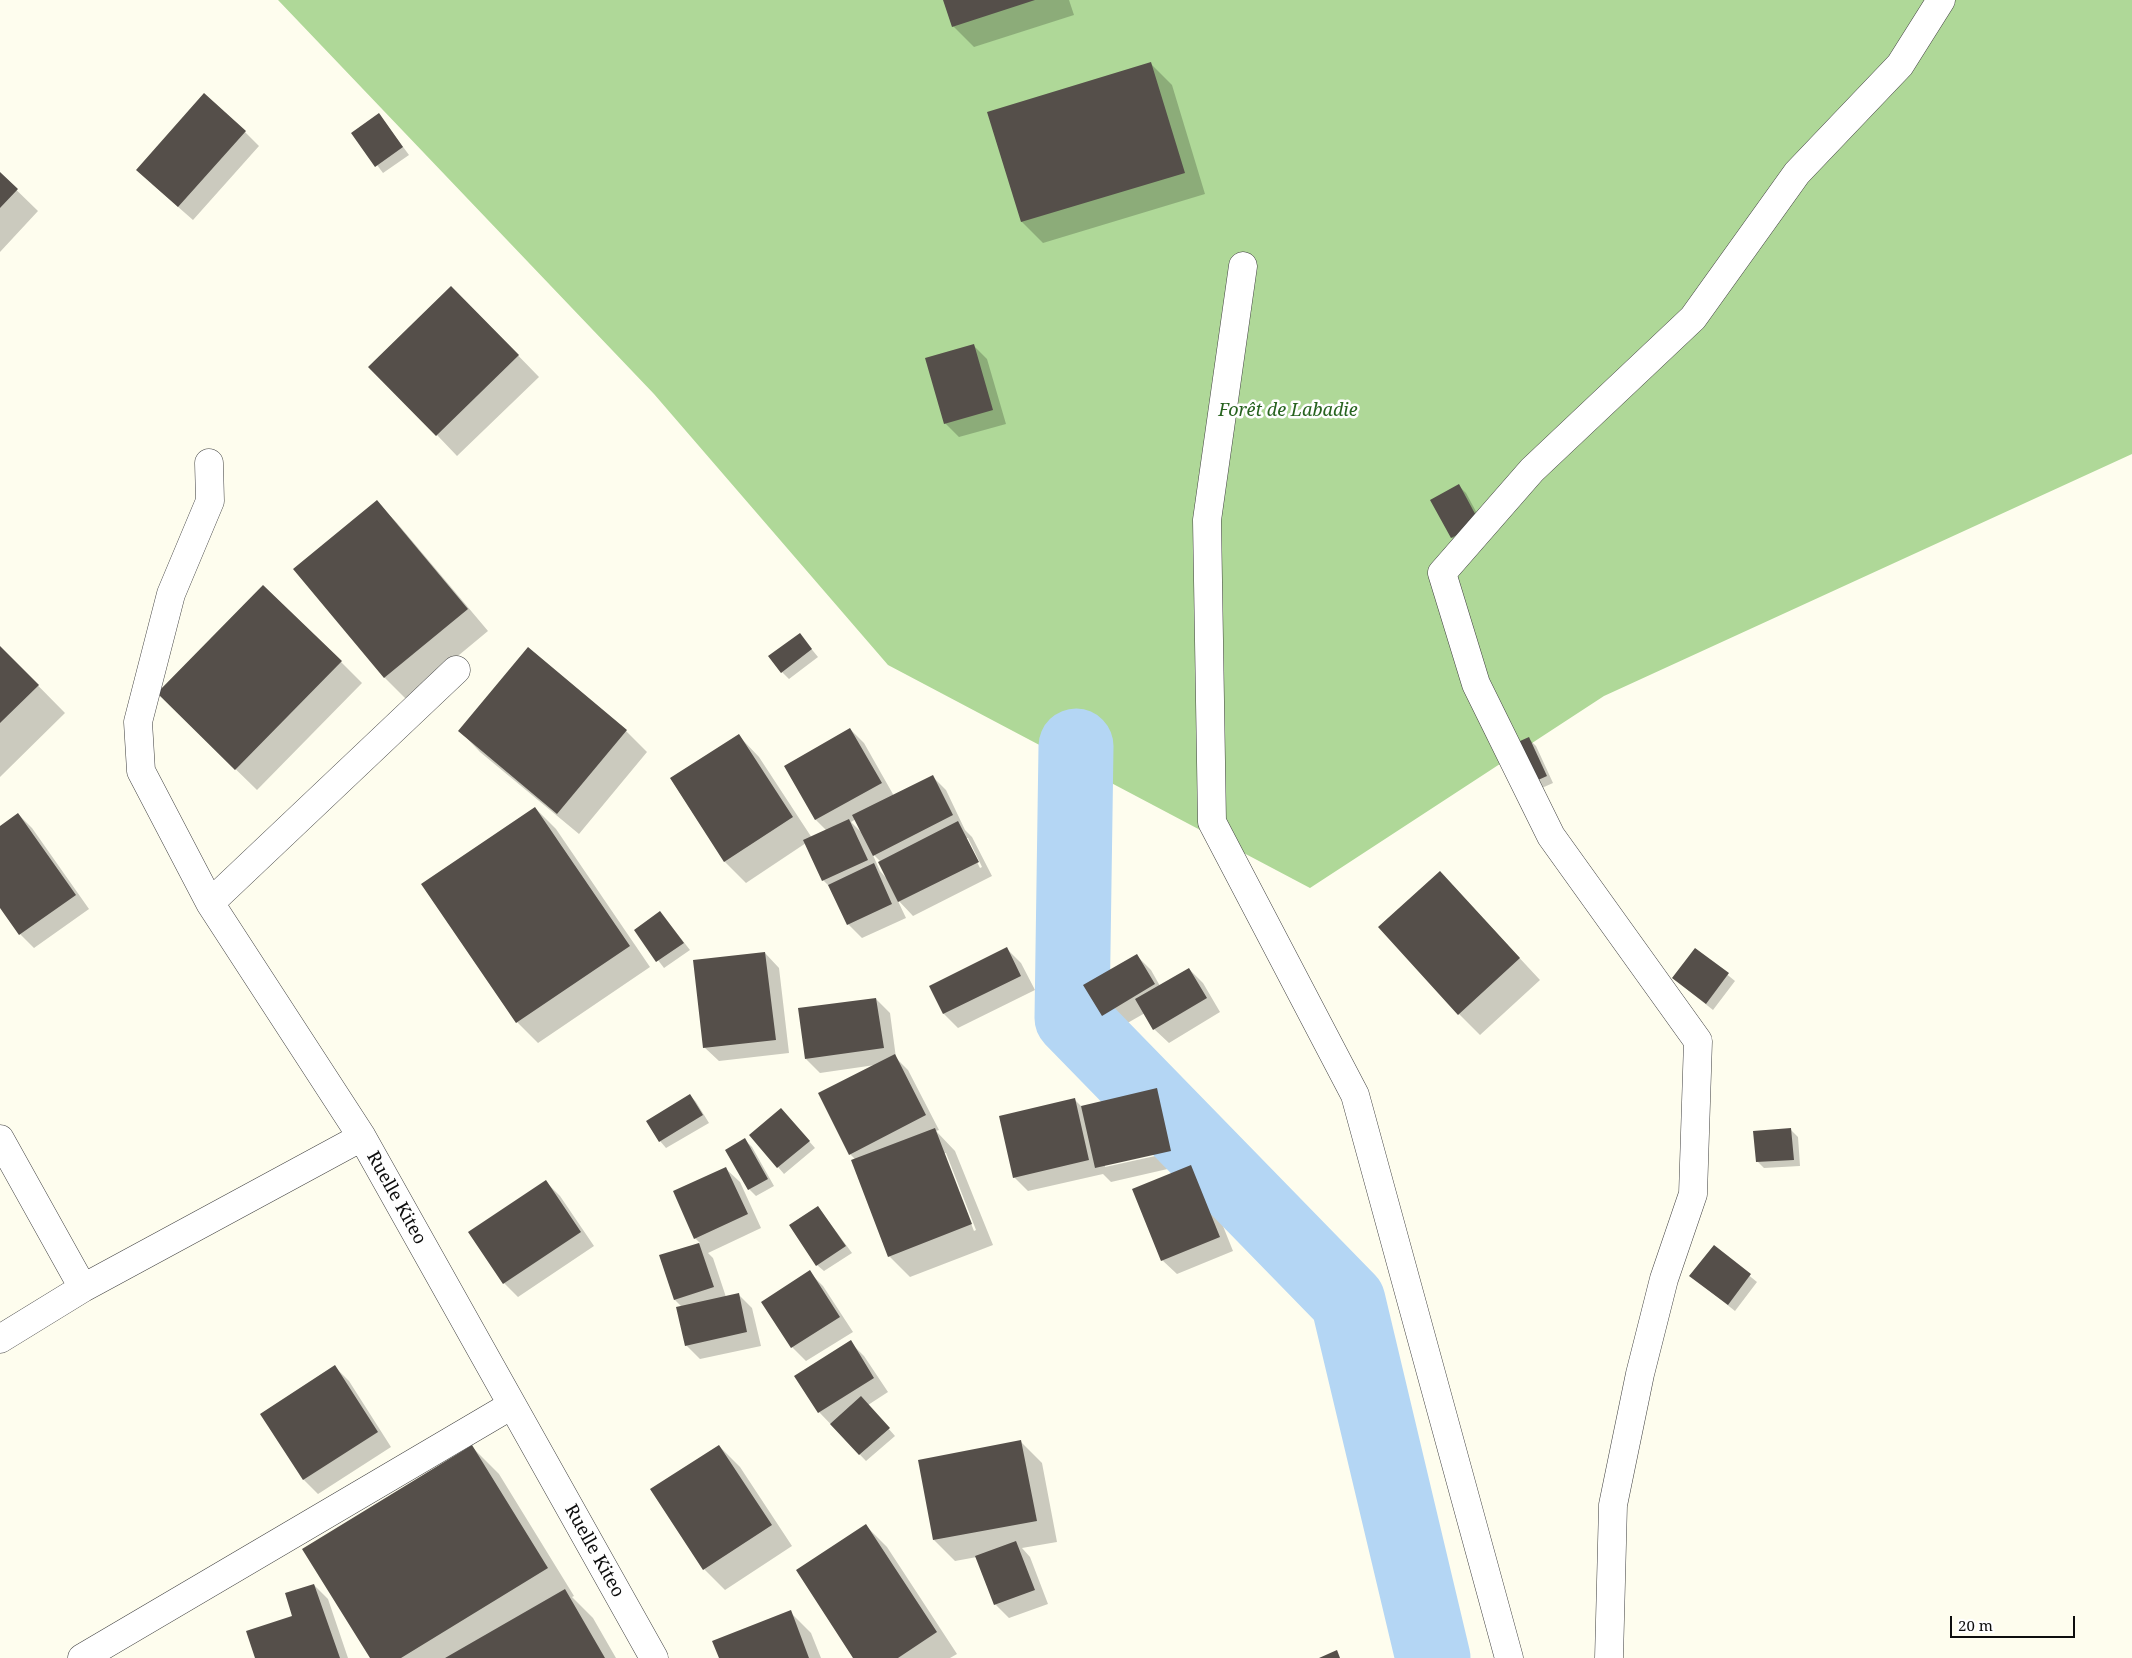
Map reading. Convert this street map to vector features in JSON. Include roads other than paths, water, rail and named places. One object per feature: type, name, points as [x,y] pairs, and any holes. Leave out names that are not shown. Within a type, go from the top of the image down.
[{"type":"street","points":[[1609,1658],[1613,1505],[1640,1374],[1664,1279],[1693,1194],[1698,1042],[1551,836],[1476,684],[1442,573],[1532,470],[1694,318],[1797,173],[1900,65],[1941,0]]},
{"type":"street","points":[[1243,266],[1207,520],[1212,822],[1355,1095],[1509,1658]]},
{"type":"street","points":[[209,464],[210,500],[170,594],[138,722],[141,771],[210,903],[362,1137]]},
{"type":"street","points":[[210,903],[456,670]]},
{"type":"street","name":"Ruelle Kiteo","points":[[0,1339],[83,1288],[362,1137],[654,1658]]},
{"type":"street","points":[[0,1139],[83,1288]]},
{"type":"street","points":[[82,1658],[512,1405]]},
{"type":"waterway","points":[[1076,746],[1072,1018],[1348,1301],[1433,1658]]},
{"type":"park label","name":"Forêt de Labadie","points":[[1288,411]]}]
